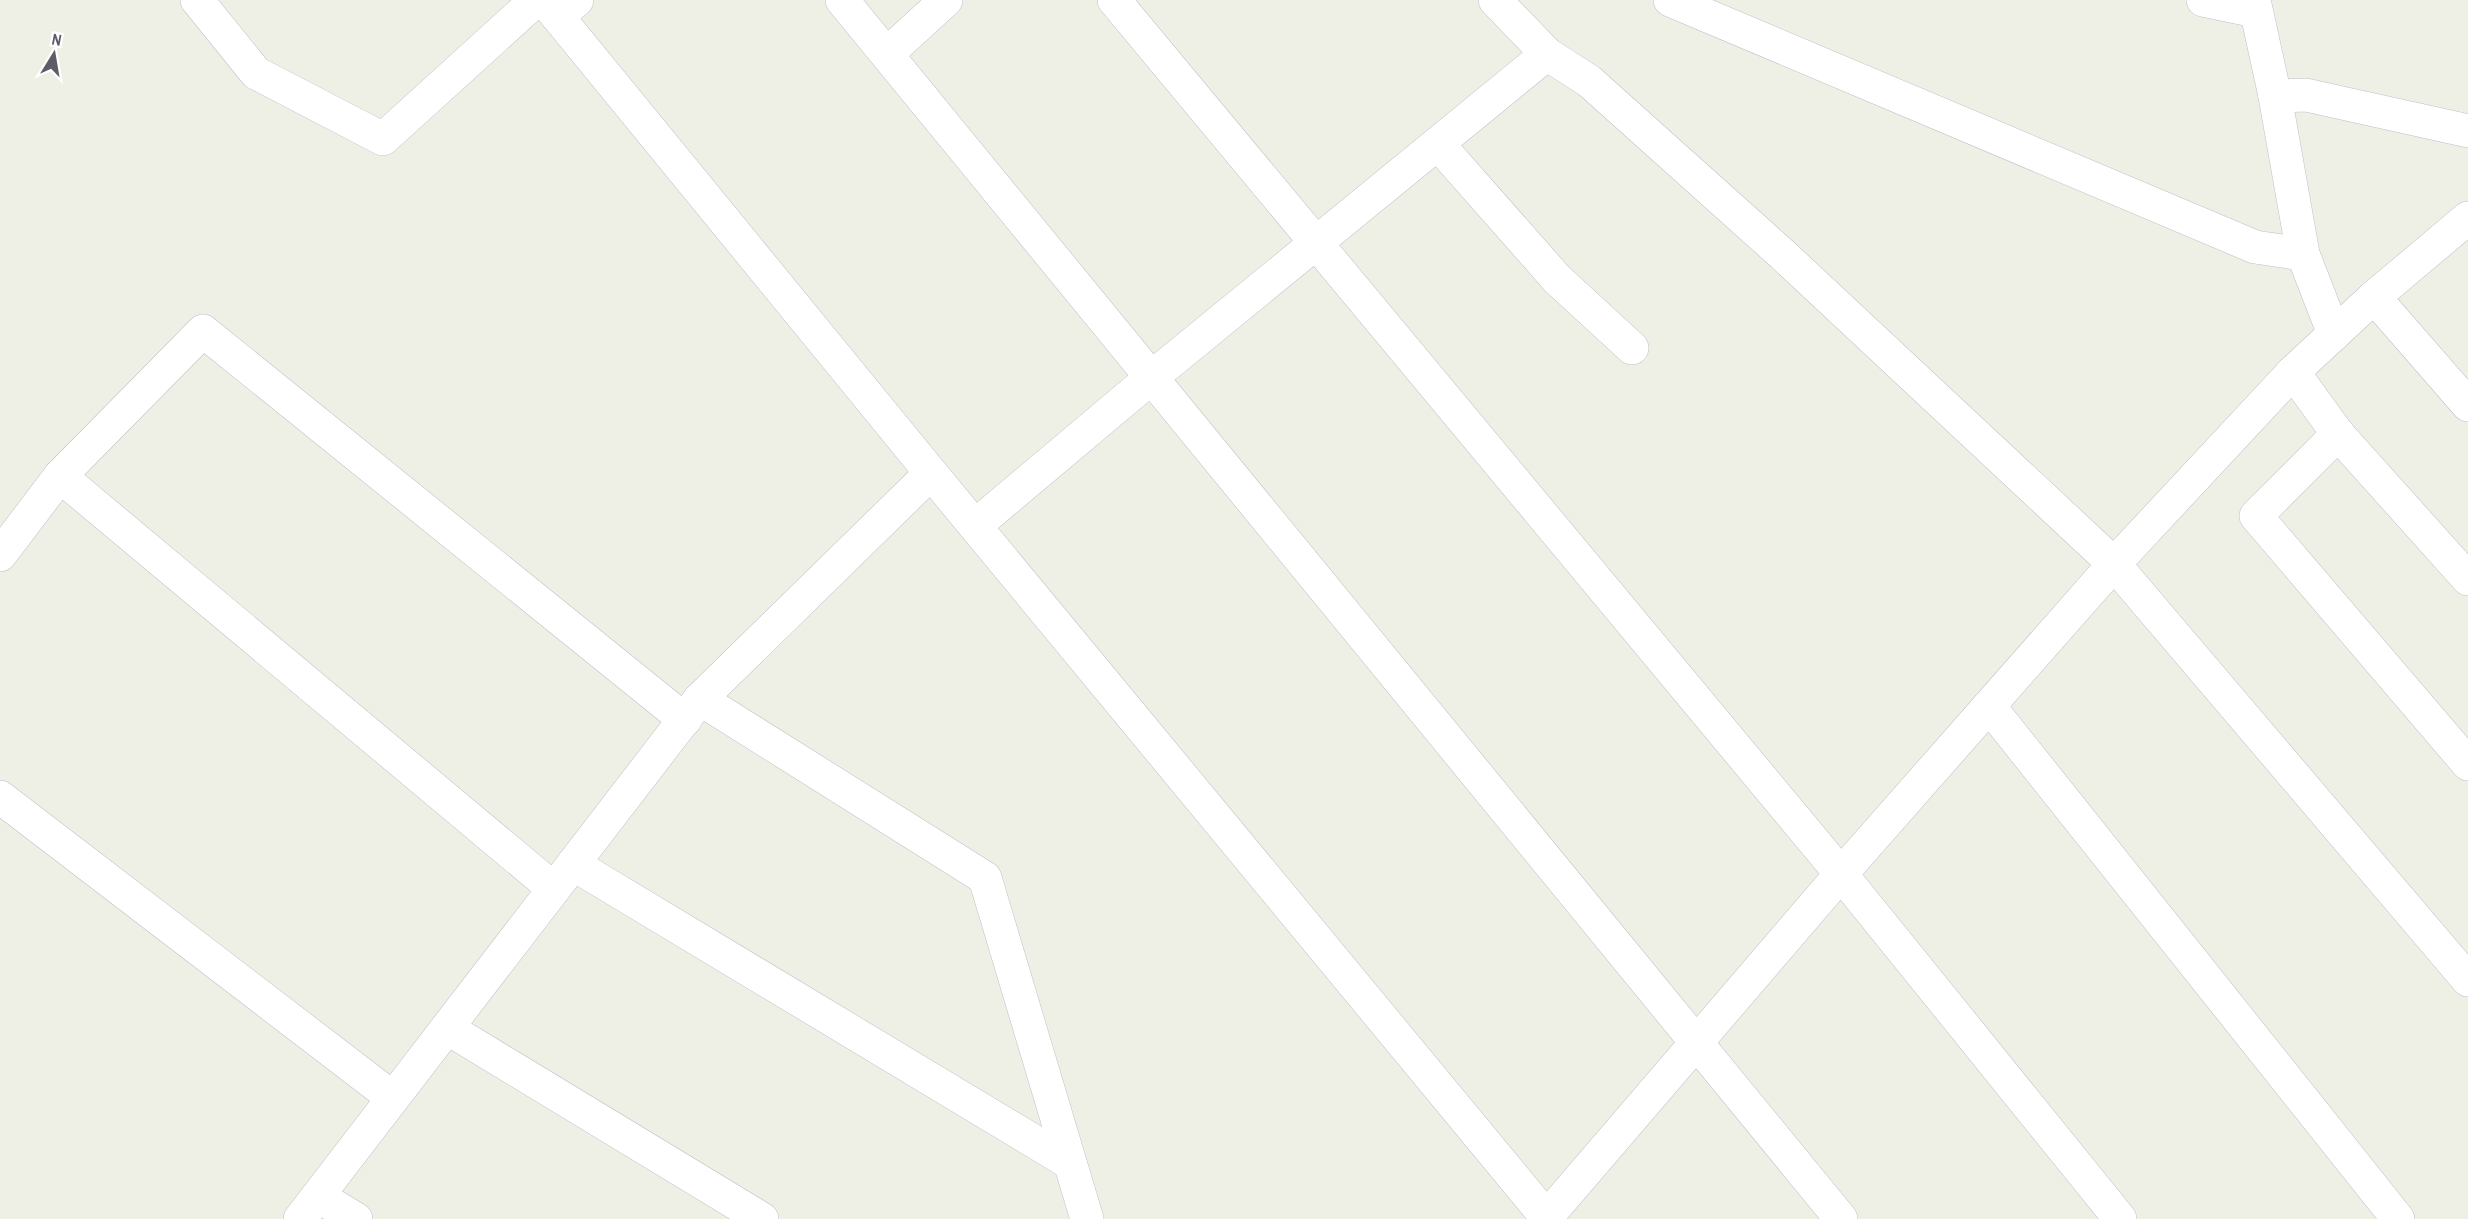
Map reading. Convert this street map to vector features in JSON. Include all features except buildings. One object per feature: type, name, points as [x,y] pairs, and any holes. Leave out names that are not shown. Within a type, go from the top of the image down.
[{"type":"street","points":[[197,0],[256,73],[383,139],[554,4],[931,473],[1546,1218],[1841,874],[2114,564],[2293,372],[2374,297],[2468,218]]},
{"type":"street","points":[[842,0],[1841,1219]]},
{"type":"street","points":[[887,54],[946,0]]},
{"type":"street","points":[[1114,0],[1318,242],[1841,874],[2120,1219]]},
{"type":"street","points":[[1495,0],[1547,54],[1589,81],[1781,253],[2114,564],[2468,980]]},
{"type":"street","points":[[1670,0],[2255,248],[2303,254]]},
{"type":"street","points":[[2203,0],[2254,5],[2275,96],[2303,254],[2334,334]]},
{"type":"street","points":[[976,525],[1152,377],[1547,54]]},
{"type":"street","points":[[2275,96],[2306,94],[2468,131]]},
{"type":"street","points":[[1438,144],[1557,279],[1632,348]]},
{"type":"street","points":[[2374,297],[2468,405]]},
{"type":"street","points":[[0,555],[60,476],[203,330],[692,710],[985,878],[1087,1219]]},
{"type":"street","points":[[2293,372],[2338,434],[2468,579]]},
{"type":"street","points":[[2338,434],[2256,516],[2468,764]]},
{"type":"street","points":[[356,1219],[309,1207],[692,710],[931,473]]},
{"type":"street","points":[[60,476],[564,877],[1070,1163]]},
{"type":"street","points":[[1989,706],[2398,1219]]},
{"type":"street","points":[[0,797],[393,1098]]},
{"type":"street","points":[[447,1028],[762,1219]]}]
